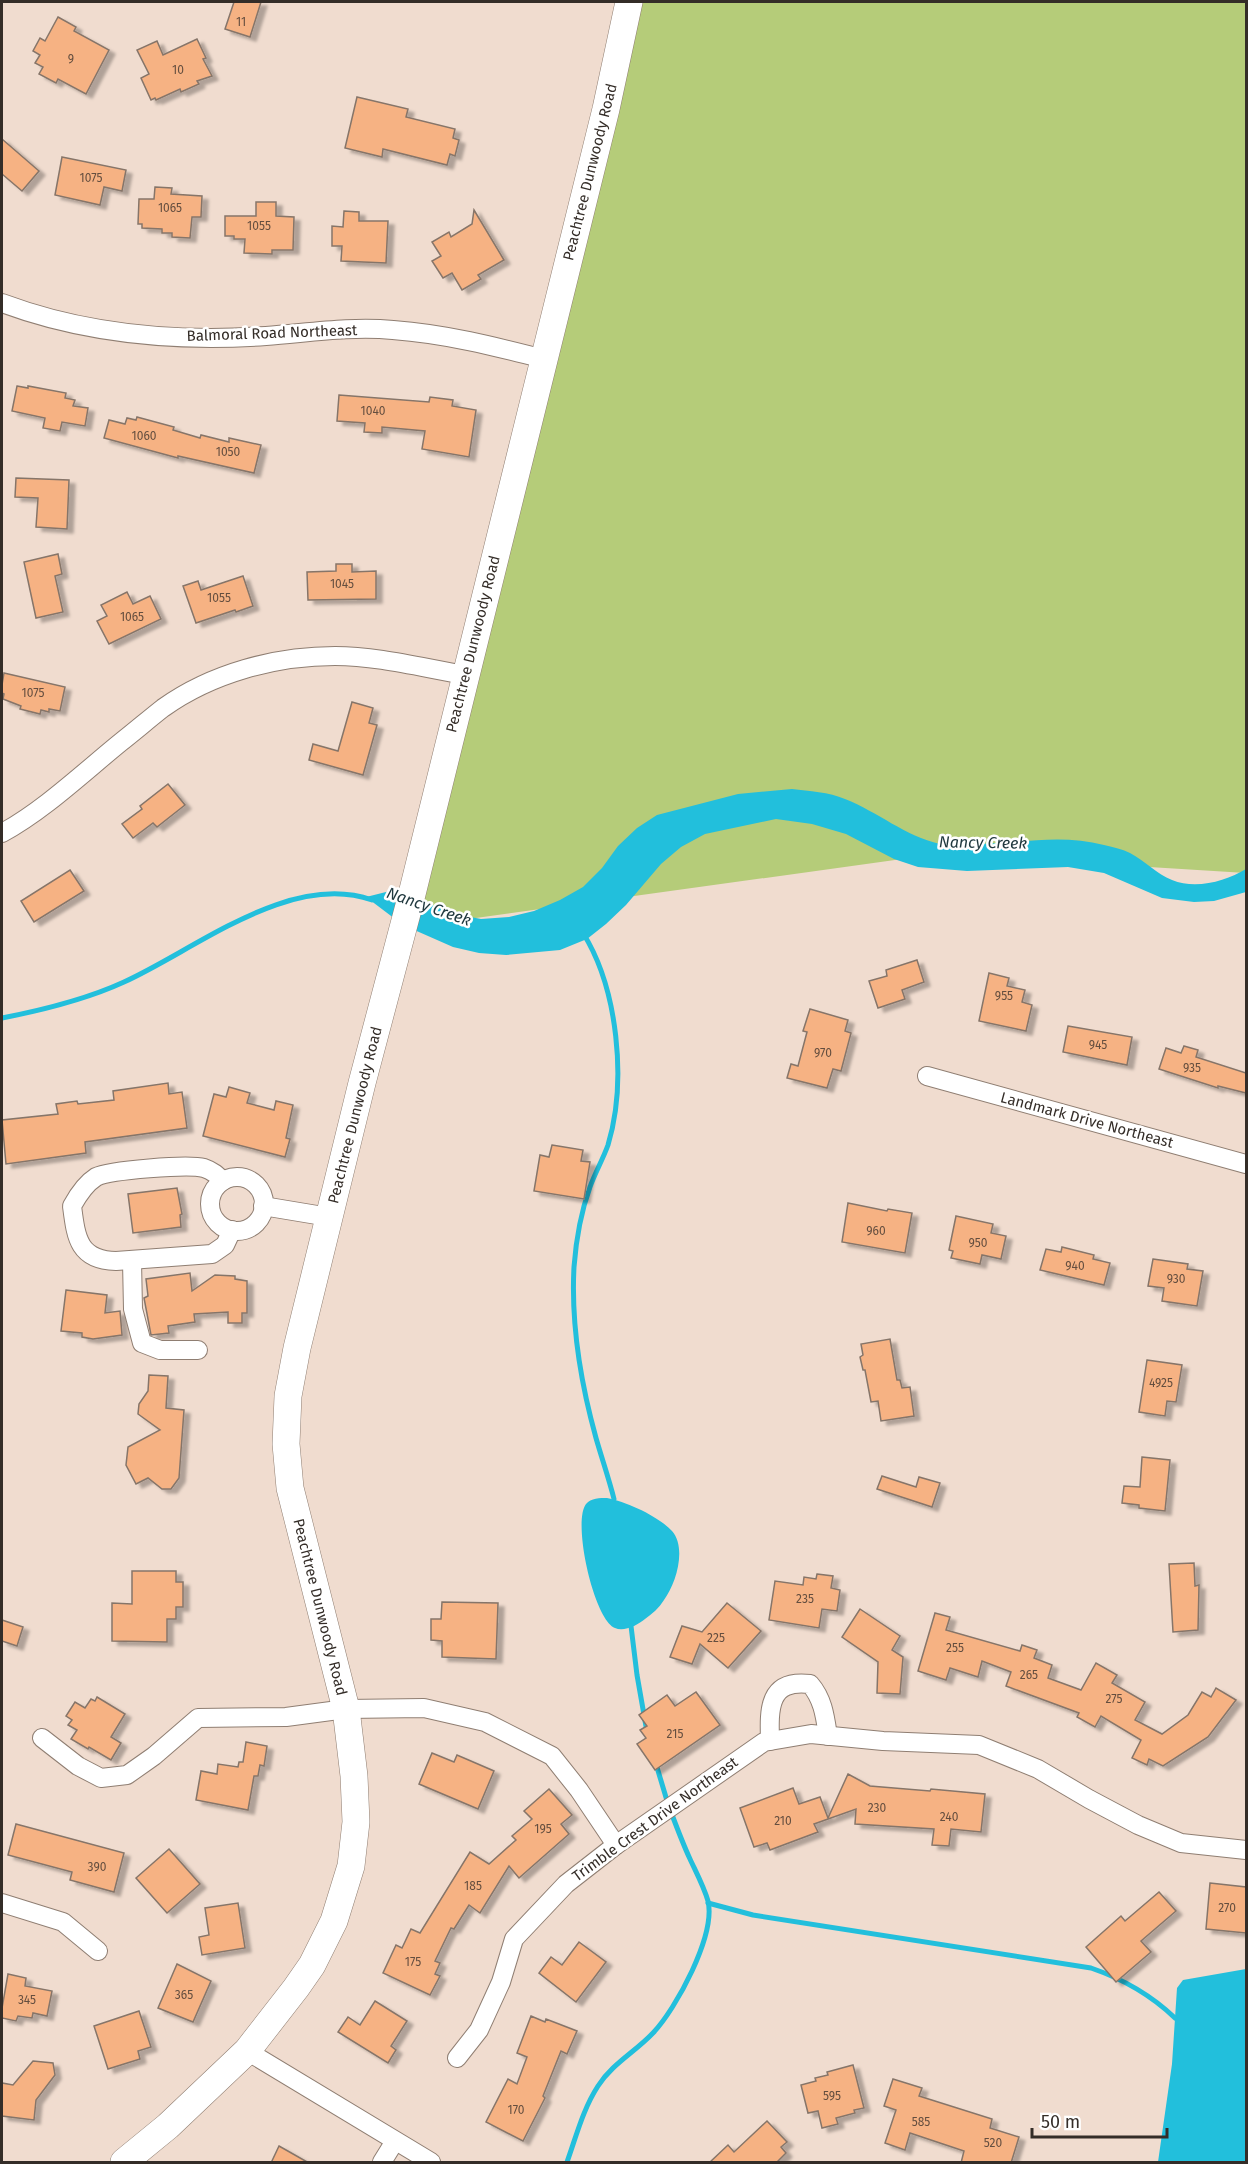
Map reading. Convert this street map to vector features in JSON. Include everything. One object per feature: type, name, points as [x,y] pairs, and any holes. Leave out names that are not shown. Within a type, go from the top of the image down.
[{"type":"main road","name":"Peachtree Dunwoody Road","points":[[124,2163],[168,2126],[247,2051],[312,1965],[334,1921],[351,1866],[356,1822],[354,1776],[346,1709],[290,1488],[286,1444],[288,1396],[295,1357],[362,1083],[411,898],[606,109],[624,2]]},
{"type":"street","name":"Balmoral Road Northeast","points":[[2,303],[62,321],[139,334],[185,338],[226,338],[328,329],[392,330],[469,339],[544,359]]},
{"type":"street","points":[[3,828],[39,808],[165,707],[199,687],[236,671],[285,660],[335,656],[369,659],[465,675]]},
{"type":"street","name":"Landmark Drive Northeast","points":[[927,1076],[1246,1164]]},
{"type":"street","points":[[223,1181],[215,1172],[183,1166],[113,1172],[99,1176],[88,1183],[72,1206],[76,1233],[80,1244],[88,1253],[101,1261],[212,1254],[225,1245],[232,1230]]},
{"type":"street","points":[[234,1177],[244,1178],[255,1184],[261,1193],[263,1206],[259,1218],[253,1225],[240,1230],[232,1230],[219,1224],[212,1215],[210,1207],[212,1194],[216,1187],[223,1181],[234,1177]]},
{"type":"street","points":[[263,1206],[329,1217]]},
{"type":"street","points":[[132,1260],[134,1310],[142,1344],[160,1350],[198,1350]]},
{"type":"street","points":[[770,1741],[769,1708],[778,1691],[797,1682],[810,1684],[817,1692],[822,1702],[828,1736]]},
{"type":"street","points":[[42,1738],[78,1766],[101,1778],[127,1774],[154,1756],[198,1718],[286,1717],[346,1709],[424,1708],[485,1722],[552,1756],[579,1790],[616,1845]]},
{"type":"street","name":"Trimble Crest Drive Northeast","points":[[457,2058],[479,2030],[501,1982],[514,1939],[566,1884],[616,1845],[764,1742],[812,1734],[883,1741],[979,1745],[1038,1768],[1138,1825],[1180,1843],[1246,1850]]},
{"type":"street","points":[[2,1903],[63,1922],[99,1951]]},
{"type":"street","points":[[247,2051],[431,2163]]},
{"type":"street","points":[[382,2163],[395,2141]]},
{"type":"green space","points":[[619,2],[1246,2],[1246,873],[938,854],[404,928]]},
{"type":"water","points":[[792,789],[839,797],[857,804],[903,830],[940,844],[988,844],[1054,839],[1088,842],[1127,852],[1172,880],[1191,884],[1211,883],[1246,869],[1246,892],[1214,901],[1194,902],[1162,898],[1104,873],[1068,867],[967,871],[918,867],[894,859],[846,834],[812,824],[776,819],[705,834],[681,847],[661,864],[626,905],[606,924],[587,939],[560,950],[506,955],[479,953],[453,947],[403,925],[366,897],[390,891],[405,894],[455,914],[481,919],[509,917],[534,911],[583,887],[602,868],[618,846],[637,828],[657,815],[738,794]]},
{"type":"water","points":[[607,1498],[633,1506],[659,1520],[672,1531],[679,1547],[676,1576],[662,1603],[642,1621],[622,1629],[615,1628],[607,1621],[600,1608],[587,1570],[583,1549],[582,1514],[586,1504],[593,1499]]},
{"type":"water","points":[[1246,1969],[1246,2162],[1158,2162],[1172,2064],[1177,1988],[1183,1980]]},
{"type":"building","points":[[234,2],[261,2],[250,37],[225,29]]},
{"type":"building","points":[[58,17],[76,27],[74,31],[109,50],[86,94],[58,79],[56,83],[39,74],[43,67],[35,63],[40,55],[33,51],[40,38],[45,41]]},
{"type":"building","points":[[197,39],[206,58],[203,59],[212,76],[197,81],[199,84],[181,92],[180,89],[151,100],[141,78],[149,74],[137,50],[157,41],[163,55]]},
{"type":"building","points":[[357,97],[408,109],[406,117],[455,129],[453,138],[459,140],[455,156],[450,154],[447,165],[383,149],[382,157],[345,148]]},
{"type":"building","points":[[2,139],[39,171],[22,191],[2,174]]},
{"type":"building","points":[[62,157],[126,170],[122,191],[104,187],[100,205],[55,195]]},
{"type":"building","points":[[155,187],[172,188],[171,194],[202,196],[201,217],[192,217],[190,238],[172,237],[172,233],[162,233],[162,229],[142,228],[142,224],[138,224],[139,199],[154,199]]},
{"type":"building","points":[[256,202],[276,202],[276,216],[294,217],[293,250],[272,250],[272,254],[244,253],[245,239],[225,236],[225,216],[256,216]]},
{"type":"building","points":[[474,210],[504,260],[478,275],[481,279],[462,290],[452,273],[443,278],[432,261],[441,256],[432,242],[449,232],[451,237],[472,224]]},
{"type":"building","points":[[344,211],[359,212],[359,221],[388,221],[386,263],[341,261],[342,246],[332,246],[332,226],[343,227]]},
{"type":"building","points":[[17,386],[66,393],[65,398],[75,400],[73,406],[88,408],[85,426],[62,422],[60,431],[43,428],[45,418],[12,411]]},
{"type":"building","points":[[339,395],[429,402],[430,397],[453,400],[452,406],[476,410],[469,457],[422,449],[425,431],[382,427],[382,433],[364,432],[365,423],[337,421]]},
{"type":"building","points":[[137,417],[174,427],[173,430],[200,438],[201,435],[229,442],[229,438],[261,445],[254,473],[178,456],[178,458],[104,438],[109,420],[125,424],[127,418],[136,420]]},
{"type":"building","points":[[16,478],[69,480],[67,529],[36,527],[38,498],[15,497]]},
{"type":"building","points":[[58,554],[62,574],[55,576],[63,612],[36,618],[24,562]]},
{"type":"building","points":[[336,564],[352,564],[352,572],[376,571],[376,599],[308,600],[307,572],[336,571]]},
{"type":"building","points":[[243,576],[253,606],[196,623],[183,586],[198,581],[201,590]]},
{"type":"building","points":[[127,592],[133,604],[150,596],[161,619],[109,644],[97,621],[107,616],[101,605]]},
{"type":"building","points":[[4,673],[65,687],[60,711],[41,710],[40,714],[20,709],[21,706],[3,699]]},
{"type":"building","points":[[352,702],[373,708],[369,723],[377,725],[363,775],[309,760],[313,744],[338,751]]},
{"type":"building","points":[[168,784],[185,805],[157,827],[153,823],[133,838],[122,824],[142,809],[140,806]]},
{"type":"building","points":[[70,870],[84,891],[34,922],[21,901]]},
{"type":"building","points":[[917,960],[924,982],[902,990],[905,999],[878,1008],[869,981],[887,976],[886,970]]},
{"type":"building","points":[[989,973],[1009,978],[1007,986],[1025,990],[1022,1002],[1032,1005],[1026,1031],[979,1021]]},
{"type":"building","points":[[810,1009],[848,1020],[845,1031],[851,1033],[841,1071],[833,1069],[827,1088],[787,1078],[791,1064],[798,1066],[807,1032],[803,1031]]},
{"type":"building","points":[[1068,1026],[1132,1037],[1127,1065],[1063,1052]]},
{"type":"building","points":[[1184,1046],[1198,1050],[1196,1057],[1246,1073],[1246,1093],[1218,1086],[1218,1088],[1159,1069],[1166,1048],[1181,1053]]},
{"type":"building","points":[[168,1083],[169,1094],[182,1092],[187,1128],[85,1142],[86,1153],[6,1164],[2,1120],[58,1114],[56,1104],[114,1100],[113,1091]]},
{"type":"building","points":[[229,1087],[250,1093],[247,1103],[274,1110],[276,1101],[293,1105],[286,1138],[290,1139],[285,1157],[203,1136],[214,1094],[226,1097]]},
{"type":"building","points":[[552,1145],[583,1150],[581,1161],[590,1162],[584,1199],[534,1191],[540,1155],[549,1157]]},
{"type":"building","points":[[177,1188],[182,1214],[180,1215],[181,1227],[133,1233],[128,1194]]},
{"type":"building","points":[[848,1203],[887,1211],[888,1209],[912,1213],[905,1253],[842,1242]]},
{"type":"building","points":[[956,1216],[993,1224],[991,1233],[1006,1236],[1001,1259],[982,1255],[980,1264],[951,1258],[953,1251],[949,1250]]},
{"type":"building","points":[[1062,1247],[1094,1255],[1093,1259],[1110,1263],[1104,1285],[1040,1270],[1046,1249],[1061,1252]]},
{"type":"building","points":[[1153,1259],[1188,1264],[1187,1269],[1203,1271],[1197,1306],[1162,1301],[1164,1288],[1148,1286]]},
{"type":"building","points":[[190,1273],[192,1291],[215,1275],[235,1276],[235,1279],[247,1281],[247,1313],[242,1313],[242,1323],[228,1323],[228,1312],[194,1314],[195,1322],[168,1326],[169,1333],[151,1335],[144,1298],[148,1296],[146,1279]]},
{"type":"building","points":[[66,1290],[107,1295],[105,1313],[120,1311],[122,1335],[93,1339],[82,1337],[82,1333],[61,1331]]},
{"type":"building","points":[[890,1339],[897,1380],[900,1380],[902,1388],[910,1387],[914,1416],[881,1421],[878,1401],[871,1402],[860,1357],[863,1355],[861,1344]]},
{"type":"building","points":[[1147,1360],[1182,1365],[1176,1402],[1167,1401],[1165,1416],[1139,1412]]},
{"type":"building","points":[[149,1375],[168,1376],[166,1408],[184,1410],[179,1478],[171,1489],[162,1489],[148,1478],[136,1484],[126,1465],[128,1447],[160,1430],[138,1414],[139,1404],[148,1391]]},
{"type":"building","points":[[1142,1457],[1170,1460],[1165,1511],[1139,1508],[1139,1505],[1122,1503],[1124,1486],[1140,1487]]},
{"type":"building","points":[[882,1476],[916,1487],[919,1477],[940,1483],[932,1507],[877,1489]]},
{"type":"building","points":[[1194,1563],[1195,1586],[1199,1585],[1198,1630],[1173,1632],[1169,1564]]},
{"type":"building","points":[[132,1571],[176,1571],[176,1582],[183,1582],[183,1607],[176,1607],[176,1619],[167,1619],[167,1642],[112,1641],[112,1603],[132,1604]]},
{"type":"building","points":[[817,1574],[833,1576],[831,1588],[840,1590],[837,1611],[822,1609],[819,1628],[769,1620],[775,1581],[803,1585],[804,1577],[816,1579]]},
{"type":"building","points":[[442,1602],[498,1603],[496,1659],[442,1657],[442,1641],[431,1640],[431,1619],[441,1619]]},
{"type":"building","points":[[727,1603],[761,1631],[728,1668],[700,1644],[692,1664],[670,1657],[682,1626],[702,1632]]},
{"type":"building","points":[[860,1609],[900,1636],[892,1650],[903,1657],[900,1694],[877,1693],[878,1662],[842,1637]]},
{"type":"building","points":[[935,1613],[950,1617],[946,1630],[1020,1651],[1022,1645],[1037,1650],[1034,1658],[1052,1665],[1048,1678],[1081,1690],[1096,1663],[1117,1675],[1112,1683],[1145,1702],[1135,1720],[1162,1734],[1188,1715],[1202,1692],[1211,1697],[1216,1688],[1236,1700],[1208,1737],[1163,1766],[1149,1759],[1147,1765],[1132,1758],[1141,1740],[1101,1716],[1095,1727],[1077,1717],[1079,1713],[1006,1686],[1011,1672],[982,1661],[978,1677],[950,1668],[946,1680],[918,1671]]},
{"type":"building","points":[[2,1620],[23,1627],[17,1646],[2,1641]]},
{"type":"building","points":[[696,1692],[720,1725],[655,1770],[637,1744],[646,1738],[640,1730],[647,1726],[639,1715],[667,1695],[675,1706]]},
{"type":"building","points":[[97,1697],[125,1714],[111,1737],[121,1743],[111,1760],[71,1739],[77,1730],[68,1725],[72,1720],[66,1716],[75,1702],[85,1708],[91,1699],[95,1701]]},
{"type":"building","points":[[246,1742],[267,1746],[264,1766],[260,1765],[258,1776],[254,1776],[248,1810],[196,1800],[201,1771],[217,1774],[218,1764],[238,1767],[239,1762],[243,1762]]},
{"type":"building","points":[[432,1753],[454,1762],[457,1755],[494,1771],[478,1809],[419,1784]]},
{"type":"building","points":[[848,1774],[870,1786],[985,1794],[981,1832],[951,1829],[949,1846],[932,1845],[934,1829],[855,1824],[856,1809],[814,1824],[818,1832],[770,1850],[767,1843],[754,1847],[740,1808],[793,1788],[799,1804],[820,1797],[828,1818]]},
{"type":"building","points":[[549,1789],[572,1815],[561,1824],[569,1834],[519,1878],[509,1866],[480,1913],[469,1905],[454,1929],[451,1928],[435,1961],[440,1963],[435,1974],[440,1976],[430,1995],[383,1973],[396,1945],[402,1948],[411,1929],[420,1933],[470,1852],[489,1864],[516,1840],[512,1836],[532,1819],[524,1811]]},
{"type":"building","points":[[16,1824],[124,1853],[114,1892],[70,1880],[72,1872],[8,1855]]},
{"type":"building","points":[[169,1849],[200,1884],[167,1913],[136,1878]]},
{"type":"building","points":[[1210,1883],[1246,1887],[1246,1933],[1206,1929]]},
{"type":"building","points":[[1159,1892],[1176,1911],[1141,1941],[1151,1952],[1116,1982],[1086,1947],[1121,1916],[1125,1921]]},
{"type":"building","points":[[238,1903],[245,1948],[202,1955],[199,1937],[209,1935],[205,1908]]},
{"type":"building","points":[[579,1942],[606,1962],[576,2002],[539,1973],[551,1957],[562,1965]]},
{"type":"building","points":[[177,1964],[211,1981],[193,2022],[158,2008]]},
{"type":"building","points":[[8,1974],[26,1978],[25,1986],[52,1991],[47,2016],[33,2013],[32,2018],[18,2016],[16,2021],[2,2018]]},
{"type":"building","points":[[375,2001],[407,2021],[391,2046],[396,2050],[388,2063],[338,2032],[348,2017],[360,2025]]},
{"type":"building","points":[[139,2011],[151,2047],[138,2051],[140,2059],[108,2069],[94,2026]]},
{"type":"building","points":[[531,2016],[577,2031],[567,2054],[561,2051],[543,2096],[545,2098],[523,2141],[486,2122],[508,2079],[517,2084],[527,2057],[517,2053]]},
{"type":"building","points":[[33,2061],[53,2063],[55,2075],[36,2100],[34,2120],[2,2116],[2,2083],[13,2085]]},
{"type":"building","points":[[853,2065],[864,2108],[836,2118],[838,2124],[822,2128],[818,2111],[808,2113],[801,2085],[828,2075],[827,2072]]},
{"type":"building","points":[[893,2079],[922,2088],[919,2096],[992,2119],[990,2128],[1019,2137],[1011,2163],[961,2163],[964,2151],[910,2133],[905,2150],[885,2143],[896,2110],[884,2106]]},
{"type":"building","points":[[767,2121],[787,2142],[781,2147],[786,2153],[776,2163],[709,2163],[728,2145],[734,2152]]},
{"type":"building","points":[[279,2146],[309,2163],[271,2163]]},
{"type":"waterway","name":"Nancy Creek","points":[[2,1018],[64,1004],[124,982],[212,934],[276,905],[309,896],[341,894],[372,900]]},
{"type":"waterway","points":[[583,933],[604,981],[616,1036],[618,1065],[614,1120],[608,1145],[590,1187],[579,1226],[574,1267],[574,1310],[578,1353],[586,1396],[614,1499]]},
{"type":"waterway","points":[[631,1626],[647,1732]]},
{"type":"waterway","points":[[656,1764],[668,1804]]},
{"type":"waterway","points":[[567,2162],[584,2114],[598,2086],[610,2071],[646,2040],[662,2022],[683,1990],[706,1933],[709,1915],[708,1901],[671,1812]]},
{"type":"waterway","points":[[708,1903],[753,1915],[1091,1968],[1136,1988],[1175,2018]]}]
